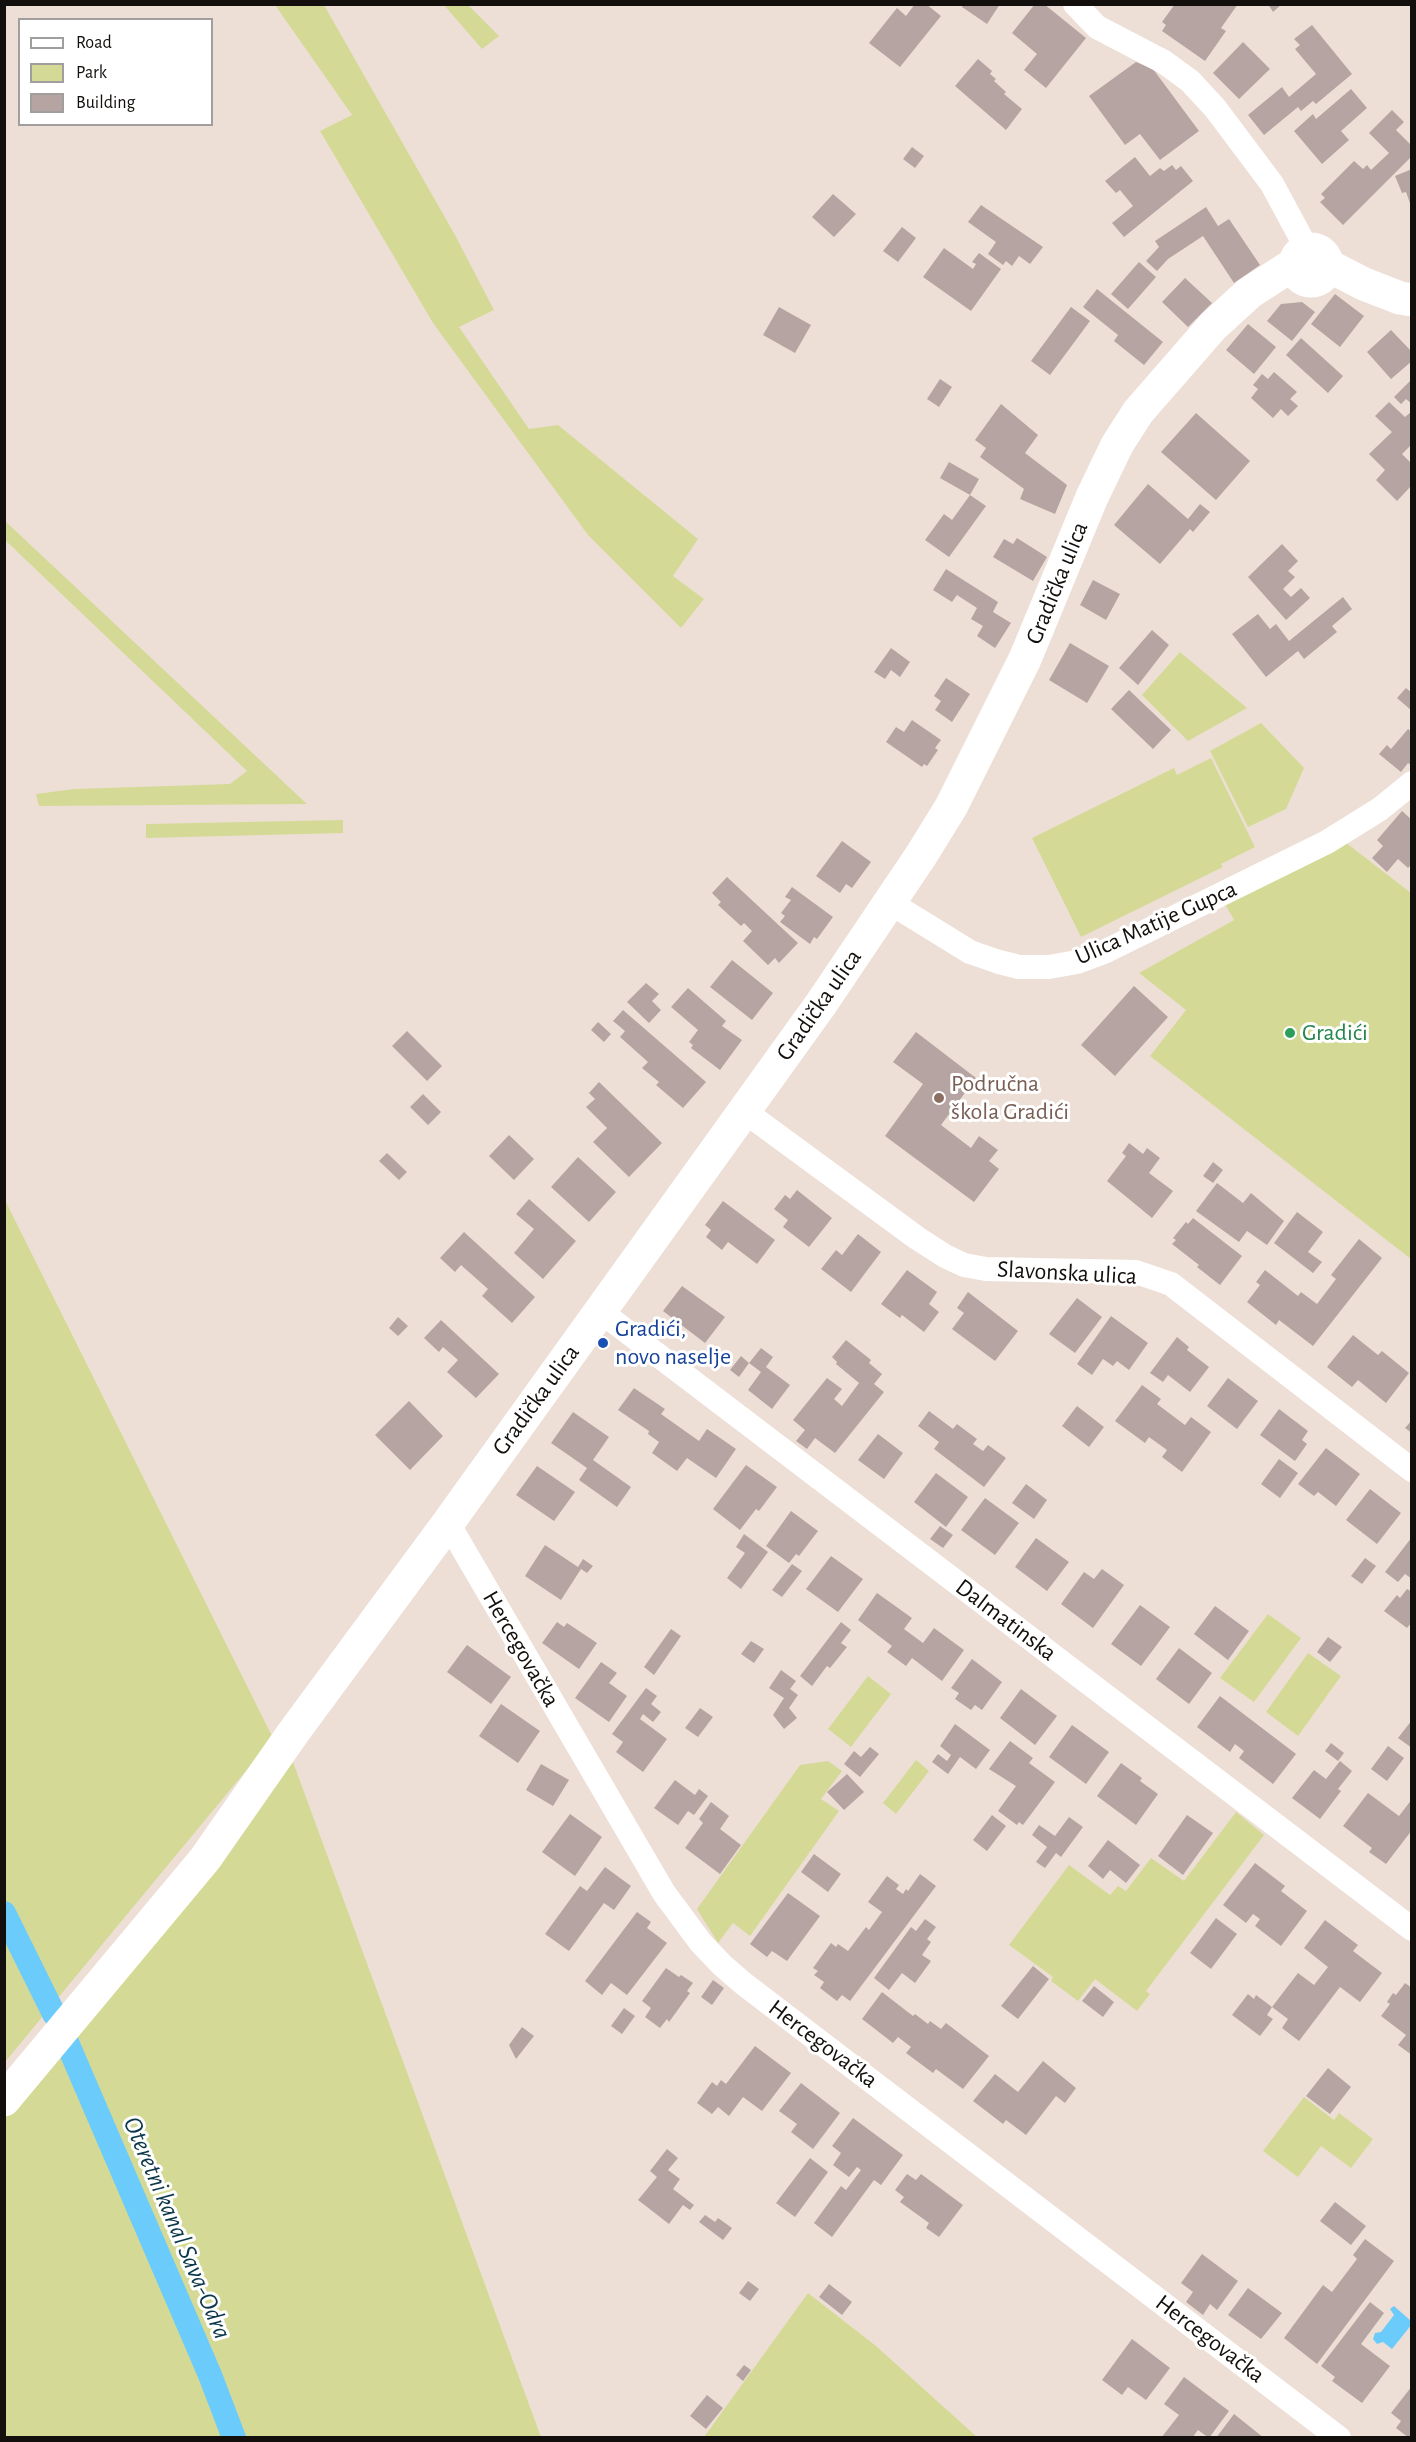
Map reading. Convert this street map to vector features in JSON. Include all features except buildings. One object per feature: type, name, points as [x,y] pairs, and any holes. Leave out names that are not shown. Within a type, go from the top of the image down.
[{"type":"street","points":[[1075,4],[1097,27],[1164,62],[1190,81],[1215,108],[1272,184],[1310,259],[1364,284],[1400,298],[1412,300]]},
{"type":"street","name":"Gradička ulica","points":[[4,2100],[205,1859],[296,1728],[448,1523],[821,1004],[951,807],[1025,659],[1092,497],[1122,438],[1158,387],[1213,326],[1249,293],[1310,259]]},
{"type":"street","name":"Ulica Matije Gupca","points":[[889,902],[969,952],[999,962],[1019,967],[1039,967],[1077,962],[1104,952],[1328,842],[1380,809],[1412,783]]},
{"type":"street","name":"Slavonska ulica","points":[[744,1111],[917,1238],[964,1265],[986,1269],[1136,1272],[1171,1284],[1412,1470]]},
{"type":"street","name":"Dalmatinska","points":[[600,1311],[1412,1929]]},
{"type":"street","name":"Hercegovačka","points":[[448,1523],[664,1893],[701,1943],[722,1965],[1339,2438]]},
{"type":"green space","points":[[275,5],[324,5],[455,235],[494,310],[459,327],[529,429],[558,425],[698,539],[673,576],[704,599],[681,628],[588,535],[433,323],[320,131],[352,115]]},
{"type":"green space","points":[[444,5],[468,5],[499,36],[482,49]]},
{"type":"green space","points":[[4,522],[307,804],[39,806],[36,794],[74,789],[230,784],[247,771],[5,540]]},
{"type":"green space","points":[[1180,652],[1247,708],[1188,741],[1142,695]]},
{"type":"green space","points":[[1261,723],[1304,768],[1286,809],[1248,827],[1210,751]]},
{"type":"green space","points":[[1211,758],[1255,847],[1221,864],[1223,867],[1081,937],[1032,838],[1174,768],[1177,775]]},
{"type":"green space","points":[[343,820],[343,833],[146,838],[146,824]]},
{"type":"green space","name":"Gradići","points":[[1345,842],[1411,893],[1411,1259],[1150,1056],[1186,1010],[1139,973],[1234,920],[1225,904]]},
{"type":"green space","points":[[4,1198],[273,1738],[5,2062],[4,2062]]},
{"type":"green space","points":[[1268,1614],[1301,1638],[1254,1702],[1220,1678]]},
{"type":"green space","points":[[1308,1653],[1341,1676],[1298,1736],[1266,1712]]},
{"type":"green space","points":[[868,1676],[891,1694],[851,1747],[828,1729]]},
{"type":"green space","points":[[916,1760],[929,1771],[896,1814],[883,1803]]},
{"type":"green space","points":[[828,1761],[842,1771],[821,1799],[839,1811],[750,1936],[733,1923],[718,1943],[697,1909],[800,1765]]},
{"type":"green space","points":[[293,1762],[541,2437],[5,2438],[5,2115]]},
{"type":"green space","points":[[1236,1812],[1264,1835],[1146,1991],[1150,1994],[1137,2011],[1095,1979],[1078,2001],[1051,1981],[1053,1977],[1009,1945],[1069,1865],[1110,1895],[1118,1886],[1126,1891],[1151,1858],[1184,1881]]},
{"type":"green space","points":[[1304,2097],[1334,2120],[1339,2113],[1373,2139],[1351,2168],[1321,2146],[1298,2177],[1263,2151]]},
{"type":"green space","points":[[808,2293],[876,2346],[977,2437],[704,2437]]},
{"type":"water","points":[[1394,2306],[1412,2324],[1392,2349],[1383,2342],[1377,2344],[1373,2339],[1375,2333],[1381,2332],[1394,2315],[1390,2309]]},
{"type":"waterway","name":"Oteretni kanal Sava-Odra","points":[[4,1913],[54,2014]]},
{"type":"waterway","name":"Oteretni kanal Sava-Odra","points":[[66,2040],[210,2375],[234,2438]]},
{"type":"place","name":"Gradići","points":[[1290,1033]]},
{"type":"place","name":"Područna škola Gradići","points":[[939,1098]]},
{"type":"place","name":"Gradići, novo naselje","points":[[603,1343]]}]
